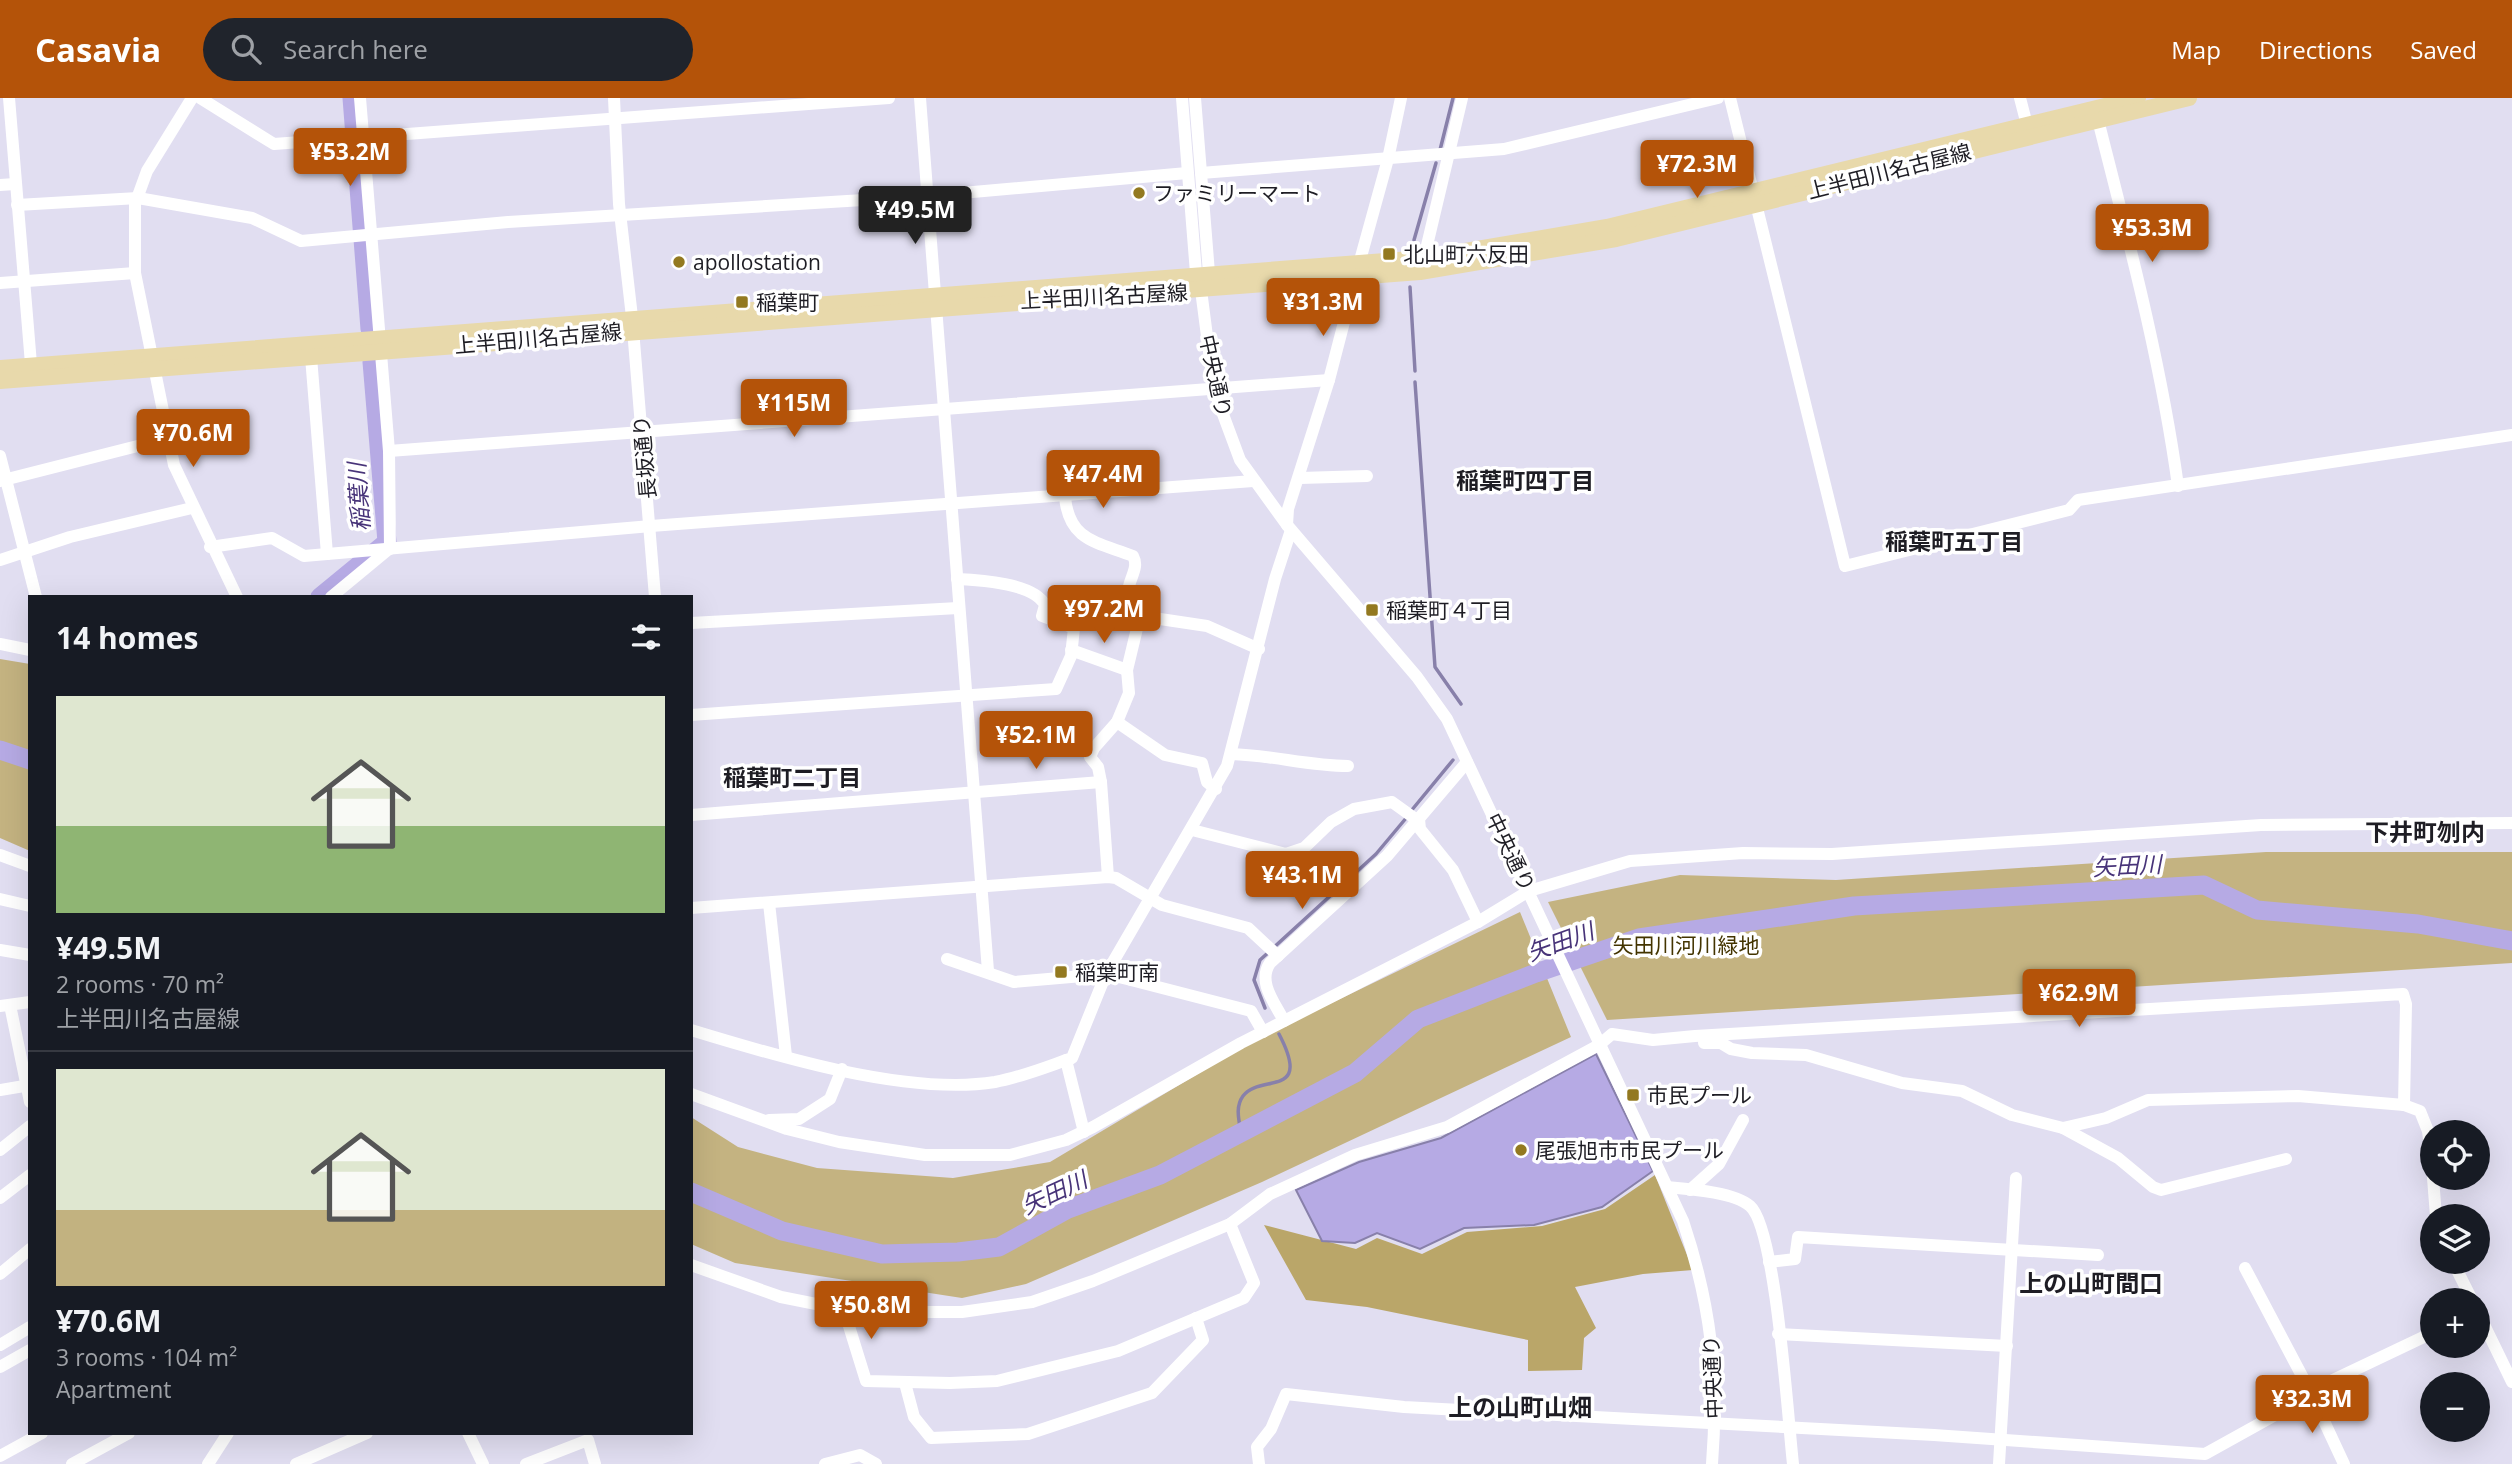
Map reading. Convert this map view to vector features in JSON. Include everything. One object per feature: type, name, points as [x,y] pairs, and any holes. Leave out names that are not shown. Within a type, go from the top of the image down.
[{"type":"main road","name":"上半田川名古屋線","points":[[0,381],[154,362],[935,300],[1203,273],[1358,270],[1420,272],[1544,254],[1616,239],[1756,198],[2138,98]]},
{"type":"main road","name":"上半田川名古屋線","points":[[935,300],[1201,290],[1358,270],[1558,237],[1756,198],[2189,98]]},
{"type":"main road","name":"上半田川名古屋線","points":[[0,368],[31,364],[311,357],[381,344]]},
{"type":"street","points":[[9,98],[31,364]]},
{"type":"street","points":[[192,98],[147,172],[138,198],[134,219],[135,273],[173,465],[236,595]]},
{"type":"street","points":[[200,98],[274,144],[616,121],[889,98]]},
{"type":"street","points":[[333,595],[382,549],[389,452],[381,344],[365,237],[357,138],[360,98]]},
{"type":"street","name":"長坂通り","points":[[614,98],[620,216],[633,324],[655,595]]},
{"type":"street","points":[[920,98],[964,696],[988,971]]},
{"type":"street","name":"中央通り","points":[[1182,98],[1186,173],[1203,273]]},
{"type":"street","name":"中央通り","points":[[1195,98],[1201,173],[1201,290],[1214,390],[1222,416],[1253,481],[1417,677],[1447,719],[1532,895],[1594,1028],[1599,1045],[1683,1221],[1704,1295],[1716,1375],[1712,1464]]},
{"type":"street","points":[[693,1031],[786,1056],[915,1083],[960,1084],[1015,1078],[1072,1058],[1106,974],[1216,789],[1231,754],[1289,527],[1288,509],[1329,380],[1388,159],[1401,98]]},
{"type":"street","points":[[1424,258],[1462,98]]},
{"type":"street","points":[[1201,173],[1504,149],[1718,98]]},
{"type":"street","points":[[1730,98],[1845,566],[2069,510],[2078,500],[2512,435]]},
{"type":"street","points":[[2020,98],[2027,125]]},
{"type":"street","points":[[2098,120],[2167,408],[2178,486]]},
{"type":"street","points":[[17,205],[138,198],[251,218],[301,241],[508,222],[928,196],[1186,173]]},
{"type":"street","points":[[0,185],[15,184]]},
{"type":"street","points":[[0,282],[135,273]]},
{"type":"street","points":[[311,357],[327,554]]},
{"type":"street","points":[[389,452],[943,412],[1329,380]]},
{"type":"street","points":[[3,480],[169,438]]},
{"type":"street","points":[[0,456],[3,480],[27,551],[36,595]]},
{"type":"street","points":[[1300,478],[1367,476]]},
{"type":"street","points":[[211,547],[272,538],[304,556],[651,526],[1253,481]]},
{"type":"street","points":[[1065,497],[1069,523],[1080,534],[1133,556],[1135,567],[1126,598],[1132,612],[1140,616],[1206,626],[1259,649]]},
{"type":"street","points":[[0,559],[70,537],[192,508]]},
{"type":"street","points":[[693,715],[1056,689],[1071,650],[1074,628],[1042,616],[1045,605],[1042,599],[1012,586],[957,579]]},
{"type":"street","points":[[693,624],[958,608]]},
{"type":"street","points":[[1108,877],[1101,782],[1098,767],[1090,757],[1094,748],[1117,722],[1129,693],[1127,670],[1140,616]]},
{"type":"street","points":[[0,644],[28,650]]},
{"type":"street","points":[[1071,650],[1127,670]]},
{"type":"street","points":[[1117,722],[1165,755],[1202,763],[1207,782],[1216,789]]},
{"type":"street","points":[[1231,754],[1275,758],[1315,766],[1348,766]]},
{"type":"street","points":[[1284,1021],[1264,976],[1273,951],[1387,856],[1414,817],[1467,762]]},
{"type":"street","points":[[693,815],[1101,782]]},
{"type":"street","points":[[1192,831],[1286,854],[1304,848],[1331,822],[1354,808],[1392,802],[1414,817],[1420,829],[1457,877],[1478,922]]},
{"type":"street","points":[[693,1095],[765,1122],[839,1142],[898,1152],[955,1157],[1010,1155],[1066,1140],[1084,1132],[1263,1032],[1478,922],[1532,895],[1617,864],[1674,856],[1832,854],[2261,825],[2512,823]]},
{"type":"street","points":[[0,855],[28,865]]},
{"type":"street","points":[[693,908],[1108,877],[1116,878],[1152,899],[1248,928],[1273,951]]},
{"type":"street","points":[[0,899],[28,906]]},
{"type":"street","points":[[768,903],[786,1056]]},
{"type":"street","points":[[0,950],[28,955]]},
{"type":"street","points":[[947,959],[975,971],[988,971],[1014,982],[1106,974],[1251,1011],[1263,1032]]},
{"type":"street","points":[[693,1266],[780,1297],[844,1310],[962,1312],[1032,1302],[1093,1281],[1230,1224],[1270,1194],[1355,1155],[1447,1127],[1599,1045],[1612,1034],[1674,1040],[1695,1035],[2403,994],[2406,1004],[2404,1105]]},
{"type":"street","points":[[0,1090],[27,1086],[5,1006],[28,1002]]},
{"type":"street","points":[[1674,1040],[1682,1044],[1721,1042],[1731,1049],[1752,1054],[1806,1055],[1902,1083],[1962,1091],[2012,1115],[2063,1128],[2118,1158],[2153,1187],[2161,1189],[2286,1159]]},
{"type":"street","points":[[1066,1060],[1084,1132]]},
{"type":"street","points":[[765,1122],[771,1119],[799,1119],[814,1110],[835,1092],[842,1069]]},
{"type":"street","points":[[2063,1128],[2106,1118],[2148,1100],[2298,1096],[2404,1105],[2420,1111],[2424,1120]]},
{"type":"street","points":[[1690,1189],[1719,1164],[1743,1120]]},
{"type":"street","points":[[0,1150],[28,1128]]},
{"type":"street","points":[[0,1198],[28,1177]]},
{"type":"street","points":[[1999,1464],[2017,1178]]},
{"type":"street","points":[[1667,1187],[1726,1196],[1749,1205],[1758,1214],[1769,1262],[1794,1464]]},
{"type":"street","points":[[844,1310],[866,1381],[997,1381],[1118,1352],[1244,1298],[1254,1283],[1230,1224]]},
{"type":"street","points":[[1769,1262],[1796,1259],[1798,1237],[2098,1255]]},
{"type":"street","points":[[0,1274],[28,1251]]},
{"type":"street","points":[[2245,1268],[2310,1391],[2344,1464]]},
{"type":"street","points":[[905,1383],[914,1417],[931,1437],[1028,1434],[1152,1393],[1203,1340],[1196,1318]]},
{"type":"street","points":[[0,1345],[28,1328]]},
{"type":"street","points":[[1778,1334],[2007,1346]]},
{"type":"street","points":[[2490,1338],[2512,1382]]},
{"type":"street","points":[[1259,1464],[1257,1447],[1271,1429],[1286,1394],[1404,1407],[2001,1439],[2204,1459],[2288,1408],[2310,1391],[2420,1339]]},
{"type":"street","points":[[0,1367],[28,1351]]},
{"type":"street","points":[[0,1456],[38,1435]]},
{"type":"street","points":[[72,1464],[125,1435]]},
{"type":"street","points":[[208,1464],[227,1435]]},
{"type":"street","points":[[296,1464],[363,1435]]},
{"type":"street","points":[[469,1435],[483,1464]]},
{"type":"street","points":[[526,1464],[587,1440],[595,1464]]},
{"type":"street","points":[[825,1464],[860,1455],[876,1464]]},
{"type":"green space","points":[[0,659],[28,664],[28,850],[0,838]]},
{"type":"green space","name":"矢田川河川緑地","points":[[2266,852],[2512,852],[2512,963],[1607,1020],[1548,902],[1680,875],[1836,880]]},
{"type":"green space","points":[[1520,912],[1571,1037],[1262,1182],[1026,1284],[962,1298],[735,1263],[693,1245],[693,1118],[738,1147],[817,1168],[953,1178],[1050,1162],[1253,1041]]},
{"type":"shaded area","name":"尾張旭市市民プール","points":[[1596,1054],[1653,1171],[1602,1207],[1534,1225],[1464,1228],[1420,1249],[1377,1233],[1355,1243],[1322,1241],[1296,1190],[1359,1162],[1441,1138]]},
{"type":"shaded area","points":[[1655,1175],[1693,1270],[1643,1274],[1575,1287],[1596,1328],[1584,1338],[1582,1370],[1528,1371],[1528,1340],[1367,1307],[1306,1300],[1264,1225],[1356,1249],[1377,1238],[1422,1254],[1467,1232],[1542,1226],[1605,1209]]},
{"type":"waterway","name":"稲葉川","points":[[352,98],[370,329]]},
{"type":"waterway","points":[[1440,150],[1453,98]]},
{"type":"waterway","points":[[1414,240],[1436,163]]},
{"type":"waterway","points":[[1410,287],[1415,371]]},
{"type":"waterway","name":"稲葉川","points":[[322,595],[387,542],[372,362]]},
{"type":"waterway","points":[[1415,382],[1435,667],[1461,704]]},
{"type":"waterway","name":"矢田川","points":[[0,750],[28,759]]},
{"type":"waterway","points":[[1411,811],[1453,760]]},
{"type":"waterway","points":[[1265,1008],[1254,980],[1260,960],[1376,854],[1407,817]]},
{"type":"waterway","name":"矢田川","points":[[693,1193],[782,1231],[882,1254],[958,1252],[999,1247],[1068,1209],[1160,1175],[1355,1073],[1418,1019],[1536,973],[1639,938],[1854,906],[2204,885],[2257,910],[2418,924],[2512,941]]},
{"type":"waterway","points":[[1241,1133],[1238,1109],[1243,1096],[1251,1089],[1280,1081],[1287,1076],[1290,1068],[1288,1054],[1279,1034]]},
{"type":"place","name":"ファミリーマート","points":[[1139,193]]},
{"type":"place","name":"北山町六反田","points":[[1389,254]]},
{"type":"place","name":"apollostation","points":[[679,262]]},
{"type":"place","name":"稲葉町","points":[[742,302]]},
{"type":"place","name":"稲葉町４丁目","points":[[1372,610]]},
{"type":"place","name":"稲葉町南","points":[[1061,972]]},
{"type":"place","name":"市民プール","points":[[1633,1095]]},
{"type":"place","name":"尾張旭市市民プール","points":[[1521,1150]]},
{"type":"district","name":"稲葉町四丁目","points":[[1525,480]]},
{"type":"district","name":"稲葉町五丁目","points":[[1954,541]]},
{"type":"district","name":"稲葉町二丁目","points":[[792,777]]},
{"type":"district","name":"下井町刎内","points":[[2425,831]]},
{"type":"district","name":"上の山町間口","points":[[2091,1282]]},
{"type":"district","name":"上の山町山畑","points":[[1520,1406]]}]
